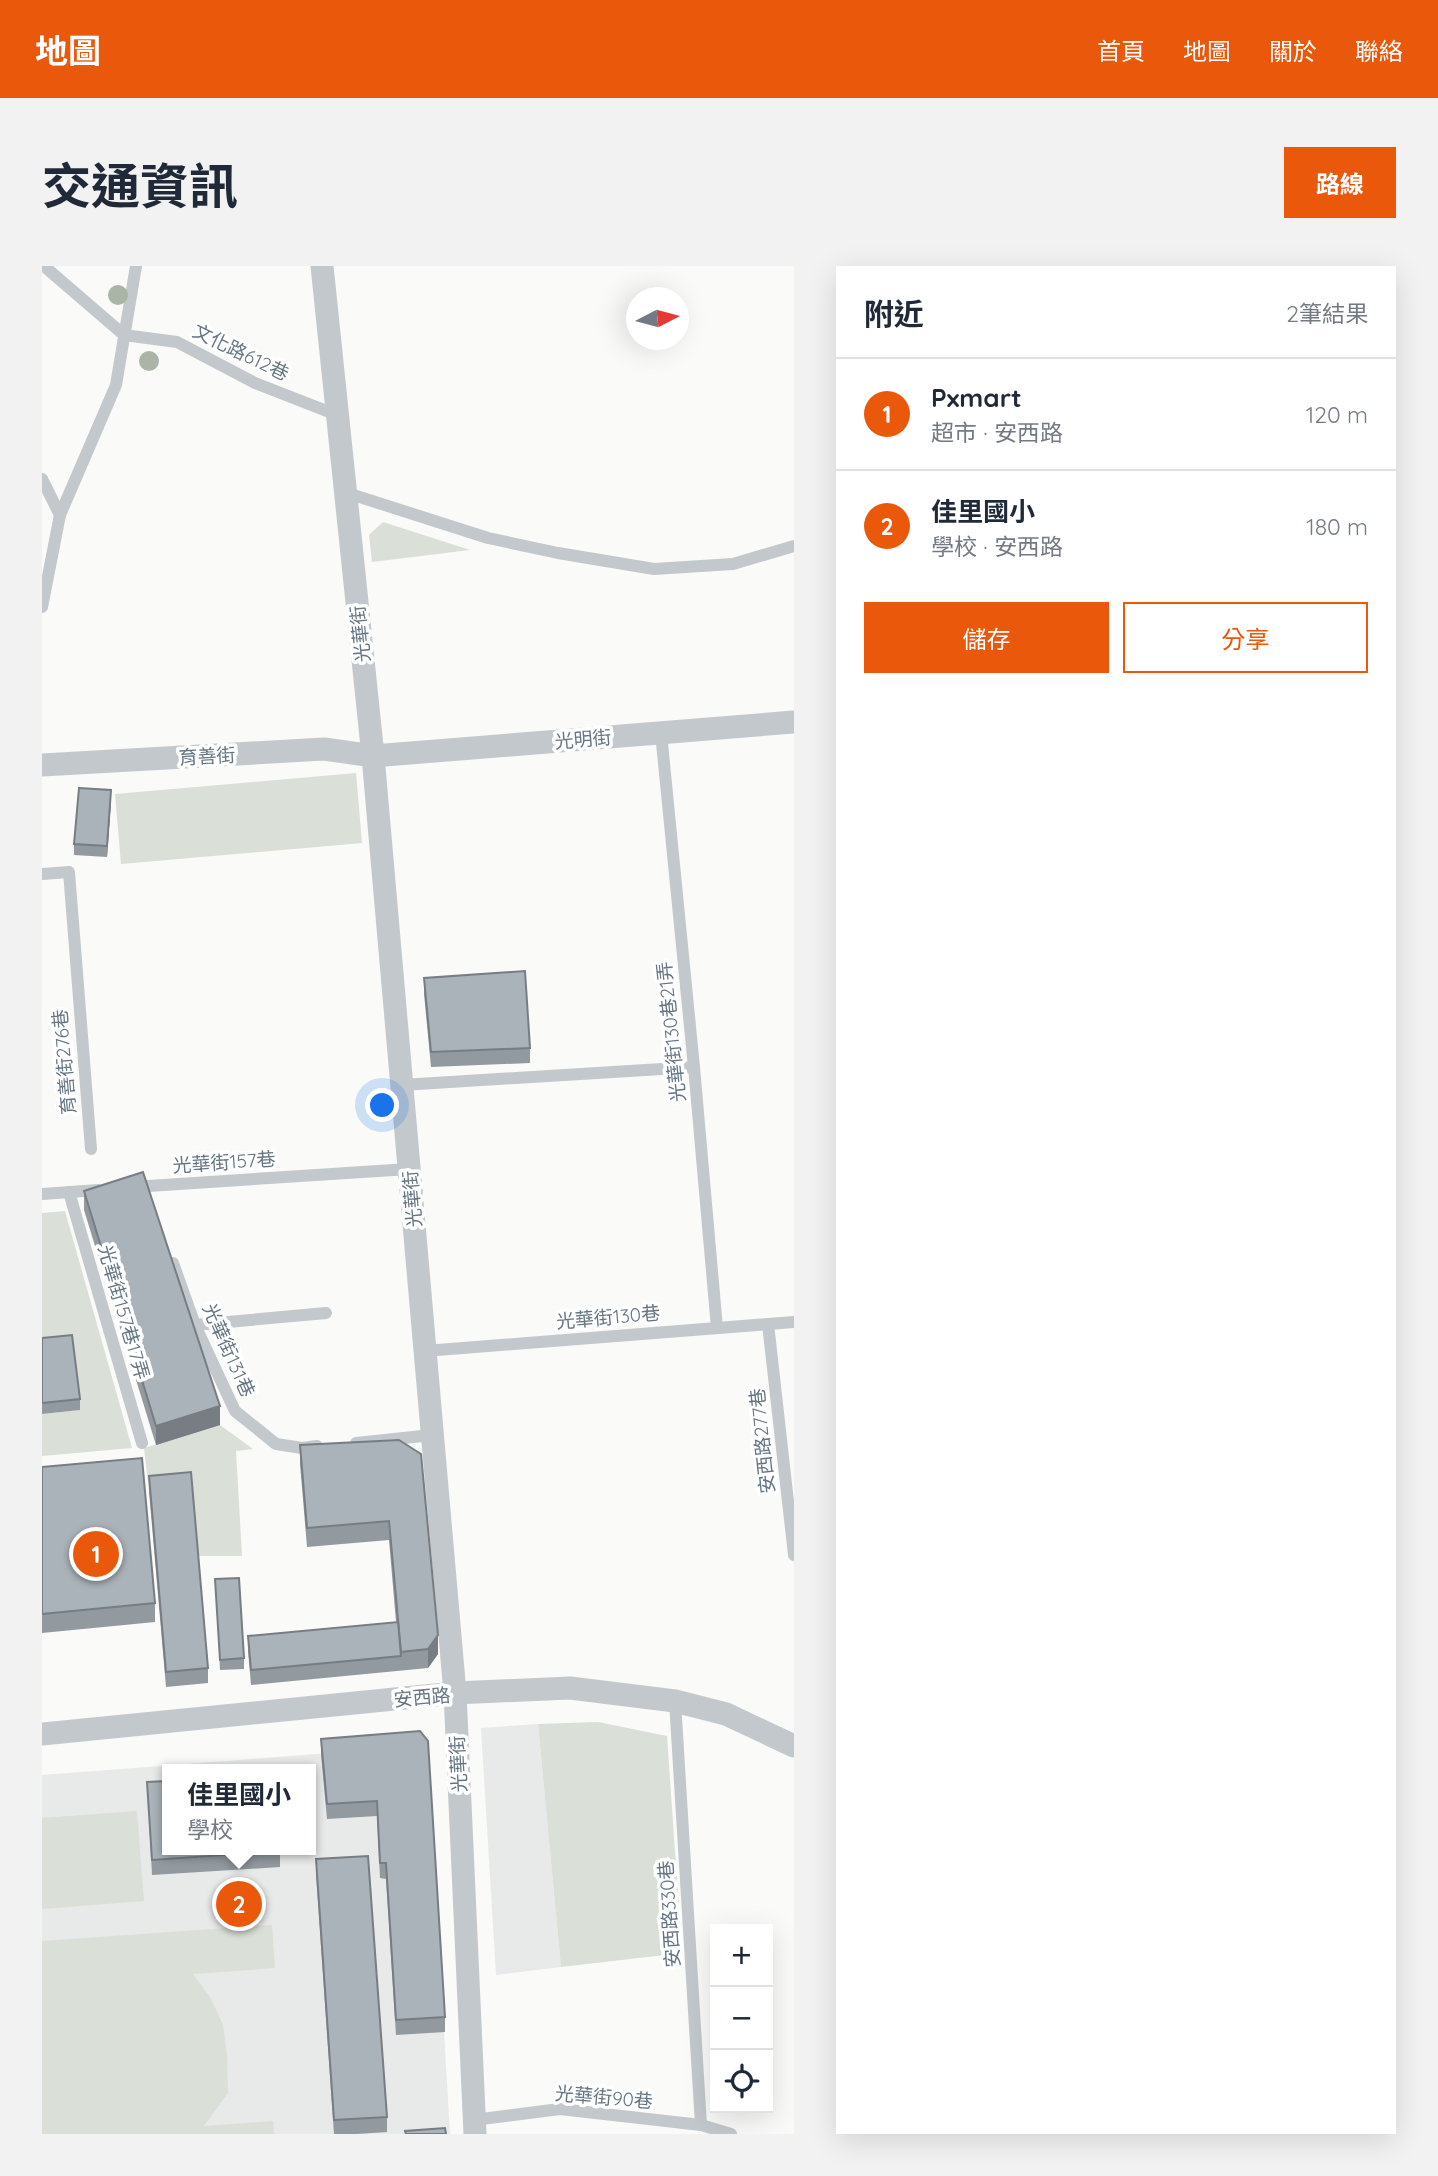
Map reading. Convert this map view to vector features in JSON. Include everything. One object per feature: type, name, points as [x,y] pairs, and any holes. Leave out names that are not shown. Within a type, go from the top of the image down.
[{"type":"street","name":"光華街","points":[[322,266],[373,756],[455,1693],[474,2127]]},
{"type":"street","name":"光明街","points":[[373,756],[794,722]]},
{"type":"street","name":"育善街","points":[[42,765],[324,749],[373,756]]},
{"type":"street","name":"安西路","points":[[42,1734],[455,1693],[570,1688],[675,1701],[726,1714],[794,1746]]},
{"type":"lane","points":[[44,266],[124,335]]},
{"type":"lane","points":[[42,607],[60,515],[116,385],[136,266]]},
{"type":"lane","name":"文化路612巷","points":[[124,335],[177,342],[255,383],[337,415]]},
{"type":"lane","points":[[42,479],[60,515]]},
{"type":"lane","points":[[344,492],[488,538],[654,569],[733,564],[794,546]]},
{"type":"lane","name":"光華街130巷21弄","points":[[661,733],[717,1328]]},
{"type":"lane","name":"育善街276巷","points":[[42,874],[69,872],[91,1149]]},
{"type":"lane","points":[[402,1085],[694,1067]]},
{"type":"lane","name":"光華街157巷","points":[[42,1194],[113,1189],[148,1193],[409,1169]]},
{"type":"lane","name":"光華街157巷17弄","points":[[69,1192],[142,1443]]},
{"type":"lane","name":"光華街131巷","points":[[168,1249],[195,1325],[234,1411],[275,1444],[302,1448],[432,1435]]},
{"type":"lane","points":[[195,1325],[326,1313]]},
{"type":"lane","name":"光華街130巷","points":[[425,1351],[794,1322]]},
{"type":"lane","name":"安西路277巷","points":[[768,1324],[794,1555]]},
{"type":"lane","name":"安西路330巷","points":[[675,1701],[701,2125]]},
{"type":"lane","name":"光華街90巷","points":[[474,2127],[560,2109],[701,2125],[731,2134]]},
{"type":"shaded area","points":[[383,522],[470,550],[372,562],[369,535]]},
{"type":"shaded area","points":[[356,773],[362,843],[121,864],[115,794]]},
{"type":"shaded area","points":[[65,1211],[132,1448],[42,1456],[42,1414],[79,1410],[42,1349],[42,1213]]},
{"type":"shaded area","points":[[220,1425],[253,1449],[236,1451],[242,1556],[197,1556],[149,1491],[144,1448]]},
{"type":"shaded area","points":[[598,1722],[667,1736],[682,1953],[561,1967],[538,1724]]},
{"type":"shaded area","points":[[538,1724],[561,1967],[496,1975],[481,1728]]},
{"type":"shaded area","points":[[421,1746],[428,1756],[450,2134],[42,2134],[42,1775],[162,1766],[162,1855],[316,1855],[316,1764],[186,1764]]},
{"type":"shaded area","points":[[137,1811],[144,1901],[42,1909],[42,1818]]},
{"type":"shaded area","points":[[272,1925],[275,1968],[193,1974],[210,1997],[223,2025],[227,2055],[228,2093],[204,2126],[273,2121],[274,2134],[42,2134],[42,1941]]},
{"type":"building","points":[[79,788],[111,790],[107,846],[74,844]]},
{"type":"building","points":[[525,971],[530,1048],[431,1052],[424,978]]},
{"type":"building","points":[[143,1172],[220,1406],[156,1426],[84,1191]]},
{"type":"building","points":[[72,1335],[80,1399],[42,1403],[42,1338]]},
{"type":"building","points":[[399,1440],[421,1454],[438,1635],[428,1649],[401,1652],[389,1521],[307,1528],[300,1445]]},
{"type":"building","points":[[142,1458],[155,1603],[42,1614],[42,1467]]},
{"type":"building","points":[[191,1472],[208,1668],[166,1672],[149,1476]]},
{"type":"building","points":[[239,1578],[244,1658],[220,1660],[215,1579]]},
{"type":"building","points":[[398,1622],[401,1656],[251,1670],[248,1636]]},
{"type":"building","points":[[420,1731],[428,1741],[445,2017],[396,2020],[386,1863],[380,1863],[377,1801],[327,1804],[321,1739]]},
{"type":"building","points":[[162,1781],[162,1855],[223,1855],[152,1860],[147,1782]]},
{"type":"building","points":[[368,1856],[387,2117],[334,2120],[316,1859]]},
{"type":"building","points":[[445,2128],[446,2134],[406,2134],[405,2131]]},
{"type":"place","name":"Pxmart","points":[[96,1554]]},
{"type":"place","name":"佳里國小","points":[[239,1904]]}]
